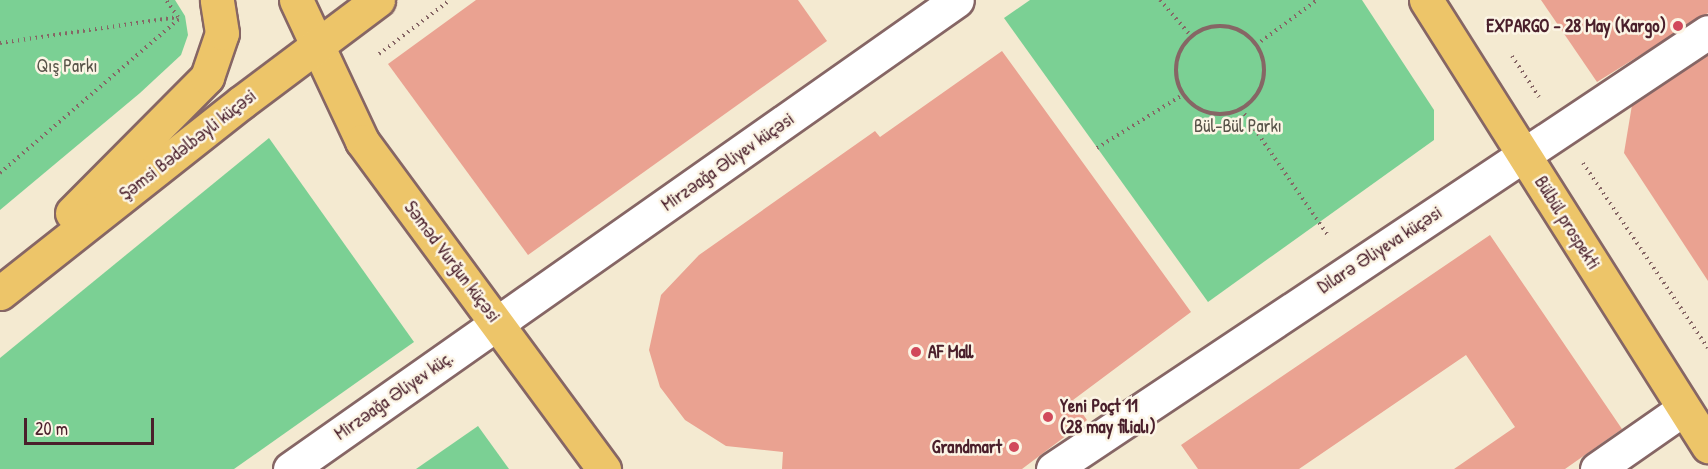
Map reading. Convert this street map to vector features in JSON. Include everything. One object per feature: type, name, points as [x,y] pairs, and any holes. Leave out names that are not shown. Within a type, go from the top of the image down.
[{"type":"main road","points":[[0,283],[207,77],[222,33],[217,0]]},
{"type":"main road","name":"Səməd Vurğun küçəsi","points":[[296,0],[318,44],[344,109],[362,141],[604,469]]},
{"type":"main road","points":[[318,44],[339,16],[344,0]]},
{"type":"main road","name":"Şəmsi Bədəlbəyli küçəsi","points":[[0,293],[318,44],[378,0]]},
{"type":"main road","name":"Bülbül prospekti","points":[[1426,0],[1708,446]]},
{"type":"street","name":"Mirzəağa Əliyev küçəsi","points":[[498,323],[957,0]]},
{"type":"street","name":"Dilarə Əliyeva küçəsi","points":[[1053,469],[1708,32]]},
{"type":"street","name":"Mirzəağa Əliyev küç.","points":[[290,469],[498,323]]},
{"type":"street","points":[[1597,469],[1683,409]]},
{"type":"path","points":[[166,0],[183,24]]},
{"type":"path","points":[[379,54],[450,0]]},
{"type":"path","points":[[1160,0],[1191,36]]},
{"type":"path","points":[[1256,45],[1317,0]]},
{"type":"path","points":[[0,43],[178,17]]},
{"type":"path","points":[[0,173],[178,17]]},
{"type":"path","points":[[1225,26],[1243,32],[1256,45],[1263,62],[1263,80],[1255,97],[1241,109],[1223,114],[1205,111],[1184,94],[1176,69],[1180,50],[1191,36],[1207,27],[1225,26]]},
{"type":"path","points":[[1097,148],[1184,94]]},
{"type":"path","points":[[1241,109],[1351,269]]},
{"type":"path","points":[[1580,158],[1708,348]]},
{"type":"green space","name":"Qış Parkı","points":[[0,0],[175,0],[185,16],[188,35],[181,55],[140,93],[0,210]]},
{"type":"green space","name":"Bül-Bül Parkı","points":[[1030,0],[1362,0],[1434,110],[1434,140],[1208,302],[1004,18]]},
{"type":"green space","points":[[269,138],[414,342],[234,469],[0,469],[0,358]]},
{"type":"green space","points":[[478,426],[509,469],[416,469]]},
{"type":"building","points":[[476,0],[798,0],[827,41],[528,255],[388,64]]},
{"type":"building","points":[[1541,0],[1708,0],[1708,13],[1597,82]]},
{"type":"building","points":[[1002,51],[1191,312],[1073,400],[1087,420],[1022,469],[782,469],[783,452],[726,446],[685,420],[660,387],[649,350],[661,295],[699,255],[875,131],[880,137]]},
{"type":"building","points":[[1708,55],[1708,281],[1624,153],[1632,105]]},
{"type":"building","points":[[1490,235],[1622,429],[1565,469],[1454,469],[1515,427],[1466,355],[1299,469],[1198,469],[1181,445]]},
{"type":"place","name":"EXPARGO - 28 May (Kargo)","points":[[1678,26]]},
{"type":"place","name":"AF Mall","points":[[916,352]]},
{"type":"place","name":"Yeni Poçt 11 (28 may filialı)","points":[[1048,417]]},
{"type":"place","name":"Grandmart","points":[[1014,447]]}]
